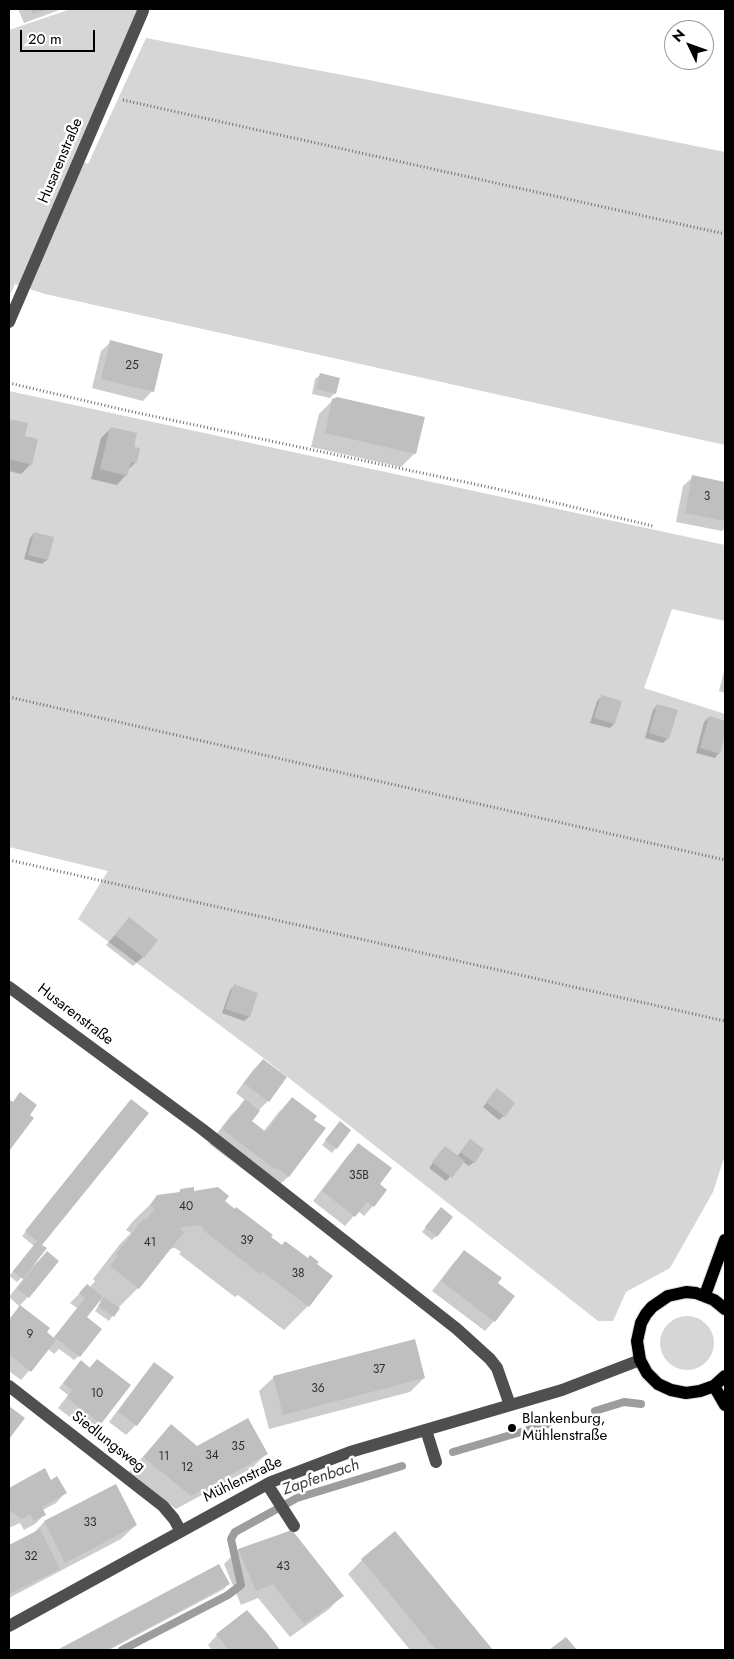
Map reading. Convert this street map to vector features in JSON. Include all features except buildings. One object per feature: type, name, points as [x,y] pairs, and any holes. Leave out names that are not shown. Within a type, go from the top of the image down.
[{"type":"main road","points":[[705,1295],[725,1240]]},
{"type":"main road","points":[[725,1309],[705,1295],[686,1292],[677,1293],[668,1296],[652,1307],[641,1323],[638,1332],[638,1351],[640,1360],[647,1373],[652,1379],[671,1390],[693,1393],[714,1386],[725,1376]]},
{"type":"main road","points":[[714,1386],[725,1405]]},
{"type":"street","name":"Husarenstraße","points":[[9,322],[143,12]]},
{"type":"street","name":"Husarenstraße","points":[[9,987],[202,1130],[457,1329],[490,1359],[497,1368],[510,1405]]},
{"type":"street","name":"Mühlenstraße","points":[[9,1626],[180,1530],[267,1484],[350,1452],[588,1381],[640,1360]]},
{"type":"street","name":"Siedlungsweg","points":[[9,1386],[163,1506],[180,1530]]},
{"type":"street","points":[[426,1430],[436,1462]]},
{"type":"street","points":[[267,1484],[294,1526]]},
{"type":"path","points":[[106,96],[725,234]]},
{"type":"path","points":[[9,383],[129,411],[493,488],[653,526]]},
{"type":"path","points":[[9,697],[725,860]]},
{"type":"path","points":[[9,860],[725,1021]]},
{"type":"shaded area","points":[[71,9],[139,9],[73,158],[88,164],[146,38],[364,79],[725,152],[725,445],[45,294],[15,284],[9,297],[9,30]]},
{"type":"shaded area","points":[[9,391],[725,545],[725,621],[672,609],[644,688],[725,714],[725,1155],[713,1192],[670,1268],[626,1292],[613,1321],[598,1321],[257,1053],[78,919],[108,871],[9,847]]},
{"type":"shaded area","points":[[682,1316],[692,1316],[702,1320],[710,1328],[714,1343],[710,1358],[702,1366],[692,1370],[682,1370],[672,1366],[664,1358],[660,1348],[660,1338],[664,1328],[672,1320]]},
{"type":"waterway","name":"Zapfenbach","points":[[595,1411],[624,1402],[641,1404]]},
{"type":"waterway","name":"Zapfenbach","points":[[453,1452],[548,1424]]},
{"type":"waterway","name":"Zapfenbach","points":[[122,1650],[228,1595],[241,1585],[231,1539],[235,1532],[297,1498],[402,1466]]},
{"type":"place","name":"Blankenburg, Mühlenstraße","points":[[512,1428]]}]
